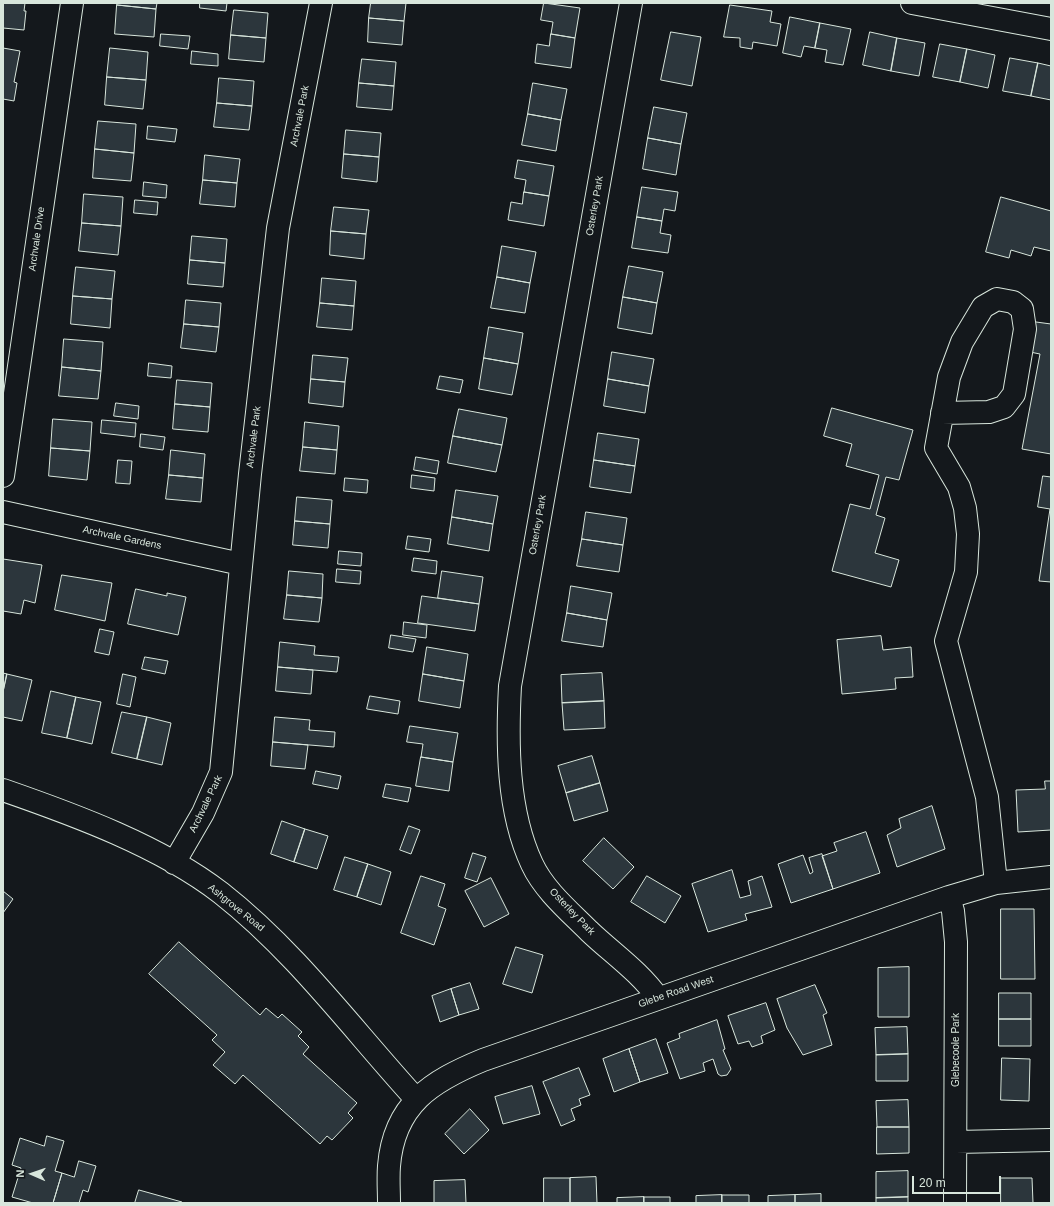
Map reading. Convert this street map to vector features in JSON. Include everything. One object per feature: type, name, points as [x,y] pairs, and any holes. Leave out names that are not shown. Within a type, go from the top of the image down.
[{"type":"street","name":"Archvale Drive","points":[[3,476],[72,3]]},
{"type":"street","name":"Archvale Park","points":[[174,863],[203,813],[221,772],[241,564],[278,228],[321,3]]},
{"type":"street","name":"Osterley Park","points":[[631,3],[510,686],[507,732],[511,780],[518,824],[532,865],[553,895],[650,987],[658,998]]},
{"type":"street","points":[[912,3],[1051,29]]},
{"type":"street","points":[[942,413],[989,412],[1004,407],[1014,394],[1025,329],[1022,309],[1013,302],[997,299],[983,307],[962,342],[949,377],[942,413],[936,448],[959,487],[965,508],[968,534],[966,572],[946,641],[987,797],[996,883]]},
{"type":"street","name":"Archvale Gardens","points":[[3,512],[241,564]]},
{"type":"street","name":"Ashgrove Road","points":[[3,790],[117,834],[174,863],[220,892],[261,927],[416,1099]]},
{"type":"street","name":"Glebe Road West","points":[[389,1203],[389,1166],[394,1139],[404,1116],[416,1099],[435,1083],[462,1069],[658,998],[949,897],[996,883],[1051,877]]},
{"type":"street","name":"Glebecoole Park","points":[[949,897],[953,911],[956,942],[955,1203]]},
{"type":"street","points":[[956,1142],[1051,1140]]},
{"type":"building","points":[[3,3],[25,3],[24,11],[26,11],[24,30],[3,28]]},
{"type":"building","points":[[118,3],[157,3],[156,9],[117,5]]},
{"type":"building","points":[[200,3],[227,3],[226,11],[200,8]]},
{"type":"building","points":[[371,3],[406,3],[404,21],[369,18]]},
{"type":"building","points":[[544,3],[580,8],[575,38],[551,34],[553,22],[541,20]]},
{"type":"building","points":[[117,5],[156,9],[154,37],[115,34]]},
{"type":"building","points":[[730,5],[772,11],[770,22],[781,24],[777,46],[753,42],[752,49],[740,47],[740,38],[724,37]]},
{"type":"building","points":[[234,10],[268,13],[266,38],[231,35]]},
{"type":"building","points":[[790,17],[820,23],[815,48],[804,46],[801,57],[783,53]]},
{"type":"building","points":[[369,18],[404,21],[402,45],[368,42]]},
{"type":"building","points":[[820,23],[851,29],[843,65],[825,62],[827,50],[815,48]]},
{"type":"building","points":[[671,32],[701,37],[692,86],[661,80]]},
{"type":"building","points":[[870,32],[897,38],[891,71],[863,65]]},
{"type":"building","points":[[161,34],[190,36],[188,49],[160,46]]},
{"type":"building","points":[[551,34],[575,38],[571,68],[535,63],[537,44],[549,46]]},
{"type":"building","points":[[231,35],[266,38],[264,62],[229,59]]},
{"type":"building","points":[[897,38],[925,43],[919,76],[891,71]]},
{"type":"building","points":[[940,44],[967,49],[960,82],[933,77]]},
{"type":"building","points":[[3,48],[20,51],[14,82],[17,83],[14,101],[3,99]]},
{"type":"building","points":[[110,48],[148,52],[146,80],[107,77]]},
{"type":"building","points":[[967,49],[995,55],[988,88],[960,82]]},
{"type":"building","points":[[192,51],[218,54],[218,66],[191,64]]},
{"type":"building","points":[[1010,58],[1038,63],[1031,96],[1003,91]]},
{"type":"building","points":[[362,59],[396,62],[394,86],[359,83]]},
{"type":"building","points":[[1038,63],[1051,66],[1051,100],[1031,96]]},
{"type":"building","points":[[107,77],[146,80],[143,109],[105,105]]},
{"type":"building","points":[[219,78],[254,81],[252,106],[217,103]]},
{"type":"building","points":[[359,83],[394,86],[392,110],[357,107]]},
{"type":"building","points":[[533,83],[567,89],[561,120],[528,114]]},
{"type":"building","points":[[217,103],[252,106],[249,130],[214,127]]},
{"type":"building","points":[[654,107],[687,113],[681,144],[648,138]]},
{"type":"building","points":[[528,114],[561,120],[556,151],[522,145]]},
{"type":"building","points":[[98,121],[136,124],[134,153],[95,149]]},
{"type":"building","points":[[148,126],[177,129],[175,142],[147,139]]},
{"type":"building","points":[[346,130],[381,133],[379,157],[344,154]]},
{"type":"building","points":[[648,138],[681,144],[676,175],[643,169]]},
{"type":"building","points":[[95,149],[134,153],[131,181],[93,178]]},
{"type":"building","points":[[344,154],[379,157],[377,182],[342,178]]},
{"type":"building","points":[[205,155],[240,159],[237,183],[203,180]]},
{"type":"building","points":[[518,160],[554,166],[549,196],[524,192],[526,180],[515,178]]},
{"type":"building","points":[[203,180],[237,183],[235,207],[200,204]]},
{"type":"building","points":[[144,182],[167,185],[166,198],[143,196]]},
{"type":"building","points":[[642,187],[678,192],[675,211],[664,209],[662,221],[637,217]]},
{"type":"building","points":[[524,192],[549,196],[544,226],[508,220],[511,202],[522,204]]},
{"type":"building","points":[[84,194],[123,197],[121,226],[82,223]]},
{"type":"building","points":[[1001,197],[1051,211],[1051,251],[1034,247],[1031,256],[1011,250],[1009,258],[986,252]]},
{"type":"building","points":[[135,200],[158,202],[157,215],[134,213]]},
{"type":"building","points":[[334,207],[369,210],[366,234],[331,231]]},
{"type":"building","points":[[637,217],[662,221],[660,233],[671,235],[668,253],[632,248]]},
{"type":"building","points":[[82,223],[121,226],[118,255],[79,251]]},
{"type":"building","points":[[331,231],[366,234],[364,259],[330,255]]},
{"type":"building","points":[[192,236],[227,239],[225,263],[190,260]]},
{"type":"building","points":[[502,246],[536,252],[530,283],[497,277]]},
{"type":"building","points":[[190,260],[225,263],[223,287],[188,284]]},
{"type":"building","points":[[629,266],[663,272],[657,303],[623,297]]},
{"type":"building","points":[[76,267],[115,271],[112,299],[73,296]]},
{"type":"building","points":[[497,277],[530,283],[525,313],[491,308]]},
{"type":"building","points":[[322,278],[356,281],[354,306],[320,303]]},
{"type":"building","points":[[73,296],[112,299],[110,328],[71,324]]},
{"type":"building","points":[[623,297],[657,303],[652,334],[618,328]]},
{"type":"building","points":[[186,300],[221,303],[219,327],[184,324]]},
{"type":"building","points":[[320,303],[354,306],[352,330],[317,327]]},
{"type":"building","points":[[1036,322],[1051,324],[1051,454],[1022,449],[1040,354],[1030,352]]},
{"type":"building","points":[[184,324],[219,327],[216,352],[181,348]]},
{"type":"building","points":[[489,327],[523,333],[518,364],[484,358]]},
{"type":"building","points":[[64,339],[103,342],[101,371],[62,367]]},
{"type":"building","points":[[612,352],[654,359],[649,386],[608,379]]},
{"type":"building","points":[[313,355],[348,358],[345,382],[311,379]]},
{"type":"building","points":[[484,358],[518,364],[512,395],[479,389]]},
{"type":"building","points":[[149,363],[172,366],[171,378],[148,376]]},
{"type":"building","points":[[62,367],[101,371],[98,399],[59,396]]},
{"type":"building","points":[[440,376],[463,380],[460,393],[437,389]]},
{"type":"building","points":[[311,379],[345,382],[343,407],[309,403]]},
{"type":"building","points":[[608,379],[649,386],[645,413],[604,406]]},
{"type":"building","points":[[177,380],[212,383],[210,407],[175,404]]},
{"type":"building","points":[[116,403],[139,406],[138,419],[114,416]]},
{"type":"building","points":[[175,404],[210,407],[208,432],[173,429]]},
{"type":"building","points":[[832,408],[913,430],[899,480],[886,477],[876,515],[885,518],[875,553],[899,560],[891,587],[832,571],[850,504],[870,509],[879,475],[846,466],[852,444],[824,436]]},
{"type":"building","points":[[459,409],[507,418],[502,445],[453,436]]},
{"type":"building","points":[[53,419],[92,422],[90,451],[51,448]]},
{"type":"building","points":[[102,420],[136,423],[135,437],[101,433]]},
{"type":"building","points":[[305,422],[339,426],[337,450],[303,447]]},
{"type":"building","points":[[598,433],[639,439],[635,466],[594,460]]},
{"type":"building","points":[[141,434],[165,437],[163,450],[140,447]]},
{"type":"building","points":[[453,436],[502,445],[496,472],[448,463]]},
{"type":"building","points":[[303,447],[337,450],[335,474],[300,471]]},
{"type":"building","points":[[51,448],[90,451],[87,480],[49,476]]},
{"type":"building","points":[[171,450],[205,454],[203,478],[169,475]]},
{"type":"building","points":[[416,457],[439,461],[437,474],[414,470]]},
{"type":"building","points":[[118,460],[132,461],[130,484],[116,483]]},
{"type":"building","points":[[594,460],[635,466],[631,493],[590,487]]},
{"type":"building","points":[[169,475],[203,478],[201,502],[166,499]]},
{"type":"building","points":[[412,475],[435,478],[434,491],[411,488]]},
{"type":"building","points":[[1043,476],[1051,477],[1051,582],[1039,581],[1050,509],[1038,507]]},
{"type":"building","points":[[345,478],[368,480],[367,493],[344,491]]},
{"type":"building","points":[[456,490],[498,496],[493,524],[452,517]]},
{"type":"building","points":[[297,497],[332,500],[330,524],[295,521]]},
{"type":"building","points":[[586,512],[627,518],[623,545],[582,539]]},
{"type":"building","points":[[452,517],[493,524],[489,551],[448,544]]},
{"type":"building","points":[[295,521],[330,524],[328,548],[293,545]]},
{"type":"building","points":[[408,536],[431,539],[429,552],[406,549]]},
{"type":"building","points":[[582,539],[623,545],[619,572],[577,566]]},
{"type":"building","points":[[339,551],[362,553],[361,566],[338,564]]},
{"type":"building","points":[[414,558],[437,561],[436,574],[412,571]]},
{"type":"building","points":[[3,559],[42,565],[35,603],[24,600],[21,614],[3,611]]},
{"type":"building","points":[[337,569],[361,571],[360,584],[336,582]]},
{"type":"building","points":[[289,571],[323,574],[322,598],[287,595]]},
{"type":"building","points":[[442,571],[483,577],[479,604],[438,598]]},
{"type":"building","points":[[62,575],[112,583],[105,621],[55,610]]},
{"type":"building","points":[[571,586],[612,593],[607,620],[567,613]]},
{"type":"building","points":[[136,589],[167,596],[167,593],[186,597],[178,635],[128,624]]},
{"type":"building","points":[[287,595],[322,598],[319,622],[284,619]]},
{"type":"building","points":[[422,596],[479,604],[475,631],[418,623]]},
{"type":"building","points":[[567,613],[607,620],[603,647],[562,641]]},
{"type":"building","points":[[404,622],[427,625],[426,638],[403,635]]},
{"type":"building","points":[[100,629],[114,632],[109,655],[95,652]]},
{"type":"building","points":[[391,635],[416,639],[413,652],[389,648]]},
{"type":"building","points":[[881,636],[883,650],[911,647],[913,677],[895,678],[896,689],[842,694],[837,640]]},
{"type":"building","points":[[280,642],[315,646],[314,655],[339,657],[337,672],[278,667]]},
{"type":"building","points":[[427,647],[468,654],[464,681],[423,674]]},
{"type":"building","points":[[145,657],[168,661],[165,674],[142,669]]},
{"type":"building","points":[[278,667],[313,670],[311,694],[276,691]]},
{"type":"building","points":[[3,673],[7,674],[3,692]]},
{"type":"building","points":[[602,673],[604,701],[562,703],[561,675]]},
{"type":"building","points":[[7,674],[32,680],[22,721],[3,717],[3,692]]},
{"type":"building","points":[[123,674],[136,677],[130,707],[117,704]]},
{"type":"building","points":[[423,674],[464,681],[460,708],[419,701]]},
{"type":"building","points":[[51,691],[76,697],[67,738],[42,733]]},
{"type":"building","points":[[370,696],[400,701],[398,714],[367,709]]},
{"type":"building","points":[[76,697],[101,702],[92,744],[67,738]]},
{"type":"building","points":[[604,701],[605,728],[564,730],[562,703]]},
{"type":"building","points":[[122,712],[147,717],[137,759],[112,753]]},
{"type":"building","points":[[147,717],[171,723],[162,765],[137,759]]},
{"type":"building","points":[[275,717],[310,720],[309,730],[335,732],[334,747],[273,742]]},
{"type":"building","points":[[410,726],[458,733],[453,762],[421,757],[423,744],[407,742]]},
{"type":"building","points":[[273,742],[308,745],[305,769],[271,766]]},
{"type":"building","points":[[592,756],[600,783],[566,793],[558,766]]},
{"type":"building","points":[[421,757],[453,762],[449,791],[416,786]]},
{"type":"building","points":[[316,771],[341,776],[338,789],[313,784]]},
{"type":"building","points":[[1045,781],[1051,781],[1051,830],[1018,832],[1016,790],[1045,789]]},
{"type":"building","points":[[600,783],[608,811],[574,821],[566,793]]},
{"type":"building","points":[[386,784],[411,788],[408,802],[383,797]]},
{"type":"building","points":[[932,806],[945,849],[897,867],[887,835],[901,828],[899,819]]},
{"type":"building","points":[[282,821],[305,829],[294,862],[271,854]]},
{"type":"building","points":[[409,826],[420,830],[411,854],[400,850]]},
{"type":"building","points":[[305,829],[328,836],[317,869],[294,862]]},
{"type":"building","points":[[866,832],[880,873],[833,889],[822,856],[837,851],[834,843]]},
{"type":"building","points":[[604,838],[634,867],[613,889],[583,861]]},
{"type":"building","points":[[473,853],[486,857],[477,882],[465,878]]},
{"type":"building","points":[[822,854],[833,889],[791,903],[778,864],[803,855],[810,874],[813,872],[809,858]]},
{"type":"building","points":[[345,857],[368,864],[357,897],[334,890]]},
{"type":"building","points":[[368,864],[391,872],[381,905],[357,897]]},
{"type":"building","points":[[732,870],[740,898],[751,895],[748,881],[762,876],[772,907],[745,914],[747,920],[708,932],[692,884]]},
{"type":"building","points":[[421,876],[445,884],[438,906],[446,909],[434,945],[401,933]]},
{"type":"building","points":[[647,876],[681,896],[665,923],[631,902]]},
{"type":"building","points":[[491,878],[509,914],[484,927],[465,891]]},
{"type":"building","points":[[3,891],[13,899],[3,913]]},
{"type":"building","points":[[1001,909],[1034,909],[1035,979],[1001,979]]},
{"type":"building","points":[[179,942],[260,1015],[266,1008],[278,1018],[282,1014],[302,1032],[298,1036],[309,1047],[303,1054],[357,1103],[348,1113],[353,1118],[332,1140],[327,1136],[320,1144],[243,1075],[235,1084],[213,1065],[225,1052],[212,1040],[217,1035],[149,974]]},
{"type":"building","points":[[516,947],[543,955],[532,993],[503,984]]},
{"type":"building","points":[[909,967],[909,1017],[878,1017],[878,968]]},
{"type":"building","points":[[470,983],[479,1009],[459,1015],[451,989]]},
{"type":"building","points":[[815,985],[827,1013],[823,1015],[832,1045],[803,1055],[787,1028],[777,999]]},
{"type":"building","points":[[451,989],[459,1015],[440,1022],[432,996]]},
{"type":"building","points":[[999,993],[1031,993],[1031,1019],[999,1019]]},
{"type":"building","points":[[766,1003],[775,1030],[761,1036],[763,1043],[752,1047],[749,1041],[738,1044],[728,1016]]},
{"type":"building","points":[[999,1019],[1031,1019],[1031,1046],[999,1046]]},
{"type":"building","points":[[717,1020],[725,1049],[723,1050],[731,1069],[727,1075],[721,1076],[718,1074],[713,1059],[703,1063],[705,1071],[680,1079],[667,1043],[680,1038],[679,1034]]},
{"type":"building","points":[[907,1027],[908,1054],[876,1055],[875,1028]]},
{"type":"building","points":[[656,1039],[668,1073],[640,1082],[629,1049]]},
{"type":"building","points":[[629,1049],[640,1082],[614,1092],[603,1059]]},
{"type":"building","points":[[908,1054],[908,1081],[876,1081],[876,1055]]},
{"type":"building","points":[[1002,1058],[1030,1059],[1029,1101],[1001,1100]]},
{"type":"building","points":[[579,1068],[590,1095],[579,1099],[581,1105],[571,1109],[575,1120],[561,1126],[543,1082]]},
{"type":"building","points":[[532,1086],[540,1114],[503,1124],[495,1097]]},
{"type":"building","points":[[908,1100],[909,1127],[877,1127],[876,1101]]},
{"type":"building","points":[[470,1109],[489,1130],[464,1154],[445,1134]]},
{"type":"building","points":[[877,1127],[909,1127],[909,1153],[877,1154]]},
{"type":"building","points":[[47,1136],[64,1141],[55,1171],[62,1173],[53,1203],[33,1203],[12,1197],[21,1168],[12,1165],[20,1138],[44,1146]]},
{"type":"building","points":[[79,1161],[96,1166],[88,1192],[83,1190],[79,1203],[53,1203],[62,1173],[74,1177]]},
{"type":"building","points":[[908,1171],[908,1197],[876,1198],[876,1172]]},
{"type":"building","points":[[596,1177],[597,1203],[570,1203],[570,1178]]},
{"type":"building","points":[[544,1178],[570,1178],[570,1203],[544,1203]]},
{"type":"building","points":[[1001,1178],[1032,1178],[1033,1203],[1001,1203]]},
{"type":"building","points":[[465,1180],[466,1203],[434,1203],[434,1181]]},
{"type":"building","points":[[139,1190],[182,1202],[182,1203],[135,1203]]},
{"type":"building","points":[[821,1194],[821,1203],[795,1203],[795,1195]]},
{"type":"building","points":[[722,1195],[749,1195],[749,1203],[722,1203]]},
{"type":"building","points":[[722,1195],[722,1203],[696,1203],[696,1196]]},
{"type":"building","points":[[795,1195],[795,1203],[768,1203],[768,1196]]},
{"type":"building","points":[[644,1197],[670,1197],[670,1203],[644,1203]]},
{"type":"building","points":[[644,1197],[644,1203],[617,1203],[617,1198]]},
{"type":"building","points":[[908,1197],[908,1203],[876,1203],[876,1198]]}]
